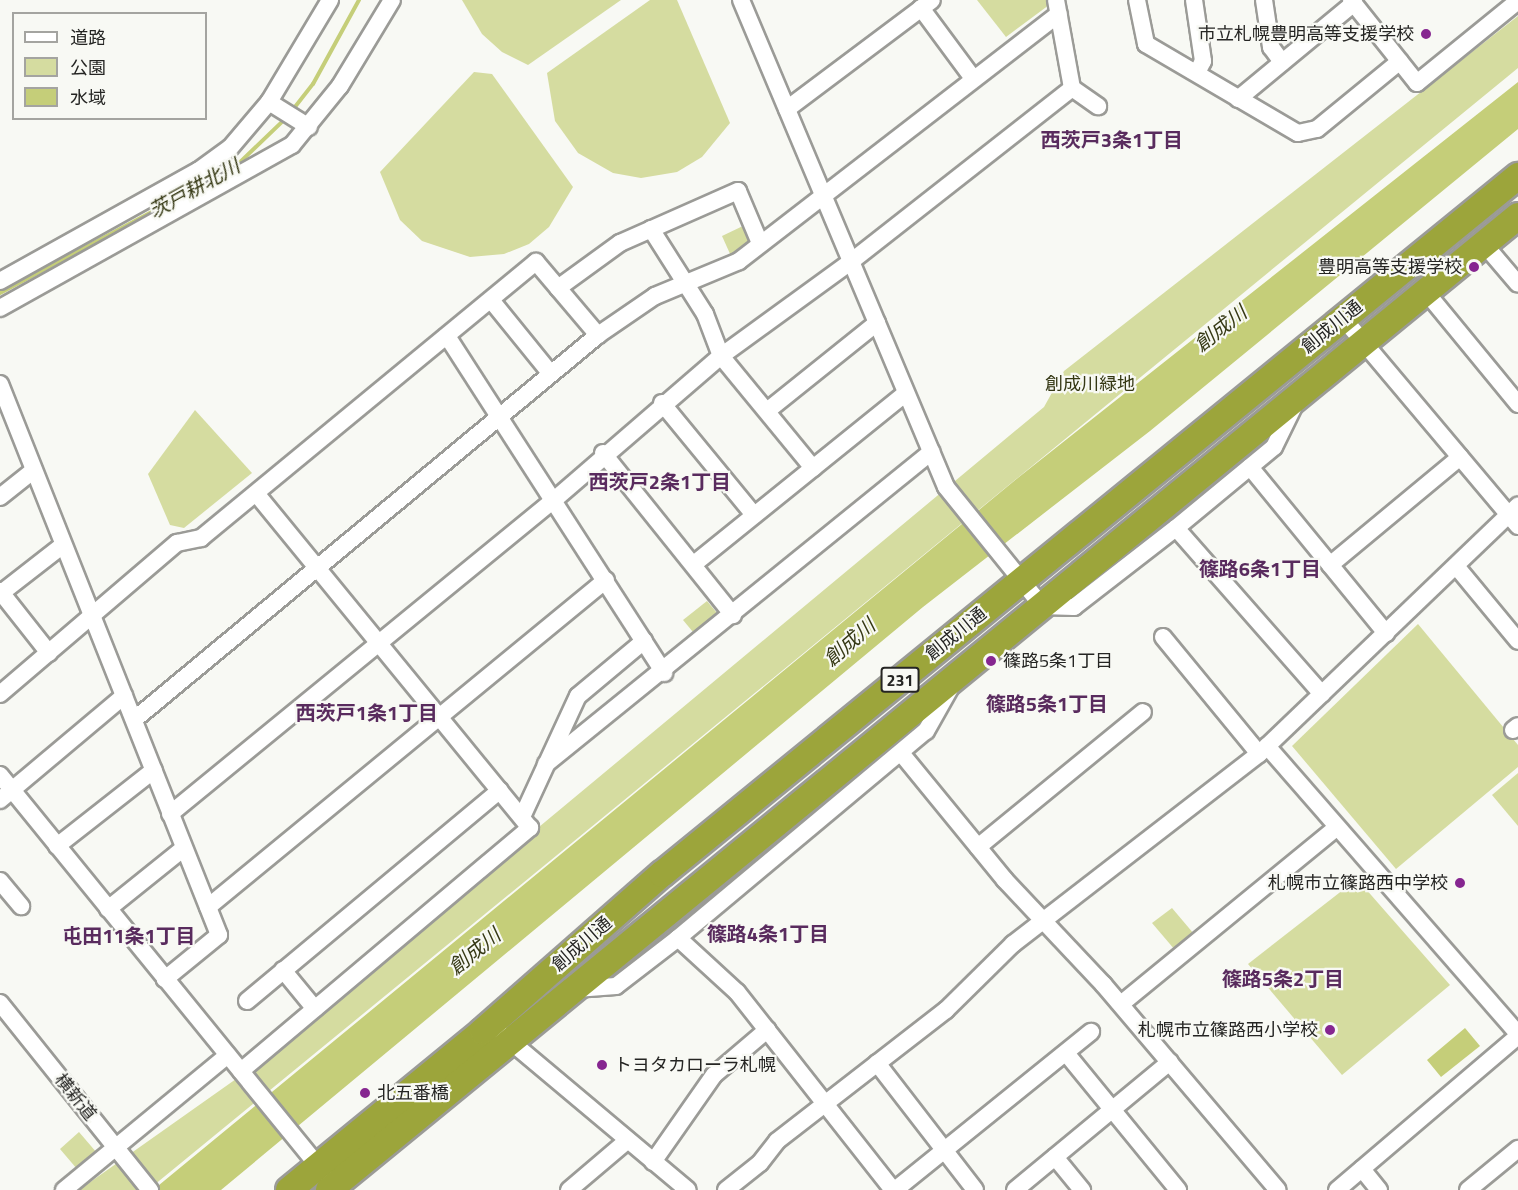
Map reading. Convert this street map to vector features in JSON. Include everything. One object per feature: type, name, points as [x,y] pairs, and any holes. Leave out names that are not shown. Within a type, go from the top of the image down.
[{"type":"highway","name":"創成川通","points":[[289,1190],[493,1023],[662,874],[1015,573],[1343,318],[1518,176]]},
{"type":"highway","name":"創成川通","points":[[332,1188],[1518,216]]},
{"type":"highway","points":[[662,874],[683,901]]},
{"type":"street","points":[[0,281],[292,146],[288,114],[330,0]]},
{"type":"street","points":[[0,308],[121,227],[230,148],[288,114],[392,0]]},
{"type":"street","points":[[741,0],[853,260],[931,452],[956,502],[1042,606],[1074,607],[1275,447],[1299,395]]},
{"type":"street","points":[[1137,0],[1146,44],[1238,99],[1306,134],[1400,61]]},
{"type":"street","points":[[1194,0],[1203,61],[1197,73]]},
{"type":"street","points":[[1264,0],[1271,47],[1282,62]]},
{"type":"street","points":[[1238,99],[1352,2],[1417,83],[1518,1]]},
{"type":"street","points":[[787,109],[926,4],[972,77]]},
{"type":"street","points":[[135,719],[598,335],[655,296],[739,261],[1057,7],[1072,88],[1098,106]]},
{"type":"street","points":[[170,814],[376,642],[554,500],[603,453],[662,403],[721,356],[853,260],[1072,88]]},
{"type":"street","points":[[558,288],[621,243],[738,191],[760,243]]},
{"type":"street","points":[[651,228],[705,314],[721,356],[813,468]]},
{"type":"street","points":[[1484,244],[1518,284]]},
{"type":"street","points":[[0,694],[93,618],[177,543],[201,538],[536,262],[598,335]]},
{"type":"street","points":[[1426,292],[1518,404]]},
{"type":"street","points":[[491,300],[551,374]]},
{"type":"street","points":[[726,1190],[826,1103],[946,1010],[1042,920],[1150,834],[1207,798],[1263,750],[1456,566],[1515,516],[1460,457],[1343,318]]},
{"type":"street","points":[[767,411],[877,323]]},
{"type":"street","points":[[447,336],[664,673]]},
{"type":"street","points":[[694,564],[906,393]]},
{"type":"street","points":[[2,394],[135,719],[170,814],[219,935],[165,979]]},
{"type":"street","points":[[662,403],[754,515]]},
{"type":"street","points":[[546,765],[664,673],[931,452]]},
{"type":"street","points":[[603,453],[733,615]]},
{"type":"street","points":[[1330,565],[1460,457]]},
{"type":"street","points":[[1250,467],[1386,633]]},
{"type":"street","points":[[0,498],[34,470]]},
{"type":"street","points":[[241,1071],[530,828],[257,494]]},
{"type":"street","points":[[1176,528],[1322,694]]},
{"type":"street","points":[[49,652],[0,593],[63,544]]},
{"type":"street","points":[[1456,566],[1518,641]]},
{"type":"street","points":[[208,907],[606,580]]},
{"type":"street","points":[[1163,637],[1263,750],[1338,827],[1518,1035],[1337,1190]]},
{"type":"street","points":[[522,817],[578,696],[644,641]]},
{"type":"street","points":[[576,988],[616,986],[678,938],[927,731],[957,677]]},
{"type":"street","points":[[6,795],[124,696]]},
{"type":"street","points":[[978,847],[1143,712]]},
{"type":"street","points":[[901,753],[978,847],[1042,920],[1121,1004],[1278,1190]]},
{"type":"street","points":[[57,846],[154,770]]},
{"type":"street","points":[[0,775],[6,795],[57,846],[318,1166],[332,1188]]},
{"type":"street","points":[[248,1001],[500,790]]},
{"type":"street","points":[[1121,1004],[1338,827]]},
{"type":"street","points":[[108,909],[184,848]]},
{"type":"street","points":[[0,881],[21,906]]},
{"type":"street","points":[[678,938],[737,992],[894,1190],[1091,1032]]},
{"type":"street","points":[[283,970],[315,1009]]},
{"type":"street","name":"横新道","points":[[0,1003],[146,1184]]},
{"type":"street","points":[[493,1023],[509,1042],[688,1190]]},
{"type":"street","points":[[653,1162],[714,1075],[767,1030]]},
{"type":"street","points":[[1066,1053],[1178,1190]]},
{"type":"street","points":[[64,1190],[228,1055]]},
{"type":"street","points":[[1015,1190],[1170,1062]]},
{"type":"street","points":[[877,1063],[975,1190]]},
{"type":"street","points":[[569,1190],[628,1140]]},
{"type":"street","points":[[1468,1190],[1518,1149]]},
{"type":"street","points":[[1055,1157],[1082,1190]]},
{"type":"street","points":[[1362,1169],[1379,1190]]},
{"type":"green space","points":[[462,0],[621,0],[528,65],[502,52],[482,34]]},
{"type":"green space","points":[[650,0],[677,0],[730,123],[702,157],[677,172],[641,178],[613,173],[578,153],[555,121],[547,73]]},
{"type":"green space","points":[[977,0],[1048,0],[1049,5],[1006,37]]},
{"type":"green space","name":"創成川緑地","points":[[1518,16],[1518,68],[148,1190],[79,1190],[236,1079],[1044,407],[1064,371]]},
{"type":"green space","points":[[474,72],[492,74],[573,187],[549,227],[529,244],[504,254],[470,257],[422,241],[400,220],[380,172]]},
{"type":"green space","points":[[745,225],[750,241],[731,256],[722,236]]},
{"type":"green space","points":[[195,410],[252,473],[184,528],[170,525],[148,474]]},
{"type":"green space","points":[[707,601],[722,619],[698,638],[683,620]]},
{"type":"green space","name":"札幌市立篠路西中学校","points":[[1418,624],[1518,745],[1518,767],[1396,869],[1292,746]]},
{"type":"green space","points":[[1518,773],[1518,826],[1492,795]]},
{"type":"green space","points":[[1357,879],[1450,985],[1342,1075],[1248,964]]},
{"type":"green space","points":[[1172,908],[1194,934],[1175,950],[1152,923]]},
{"type":"green space","points":[[79,1132],[97,1153],[77,1169],[60,1149]]},
{"type":"water","name":"創成川","points":[[1518,82],[1518,129],[1150,431],[923,607],[221,1190],[153,1190],[1019,477]]},
{"type":"water","points":[[1465,1028],[1480,1046],[1441,1077],[1427,1060]]},
{"type":"waterway","name":"茨戸耕北川","points":[[291,112],[313,84],[359,0]]},
{"type":"waterway","name":"茨戸耕北川","points":[[234,168],[286,118]]},
{"type":"waterway","name":"茨戸耕北川","points":[[0,293],[227,172]]},
{"type":"place","name":"市立札幌豊明高等支援学校","points":[[1426,34]]},
{"type":"place","name":"豊明高等支援学校","points":[[1474,267]]},
{"type":"place","name":"篠路5条1丁目","points":[[991,661]]},
{"type":"place","name":"札幌市立篠路西中学校","points":[[1460,883]]},
{"type":"place","name":"札幌市立篠路西小学校","points":[[1330,1030]]},
{"type":"place","name":"トヨタカローラ札幌","points":[[602,1065]]},
{"type":"place","name":"北五番橋","points":[[365,1093]]},
{"type":"district","name":"西茨戸3条1丁目","points":[[1112,139]]},
{"type":"district","name":"西茨戸2条1丁目","points":[[660,481]]},
{"type":"district","name":"篠路6条1丁目","points":[[1260,568]]},
{"type":"district","name":"篠路5条1丁目","points":[[1047,703]]},
{"type":"district","name":"西茨戸1条1丁目","points":[[367,712]]},
{"type":"district","name":"篠路4条1丁目","points":[[768,933]]},
{"type":"district","name":"屯田11条1丁目","points":[[129,935]]},
{"type":"district","name":"篠路5条2丁目","points":[[1283,978]]}]
